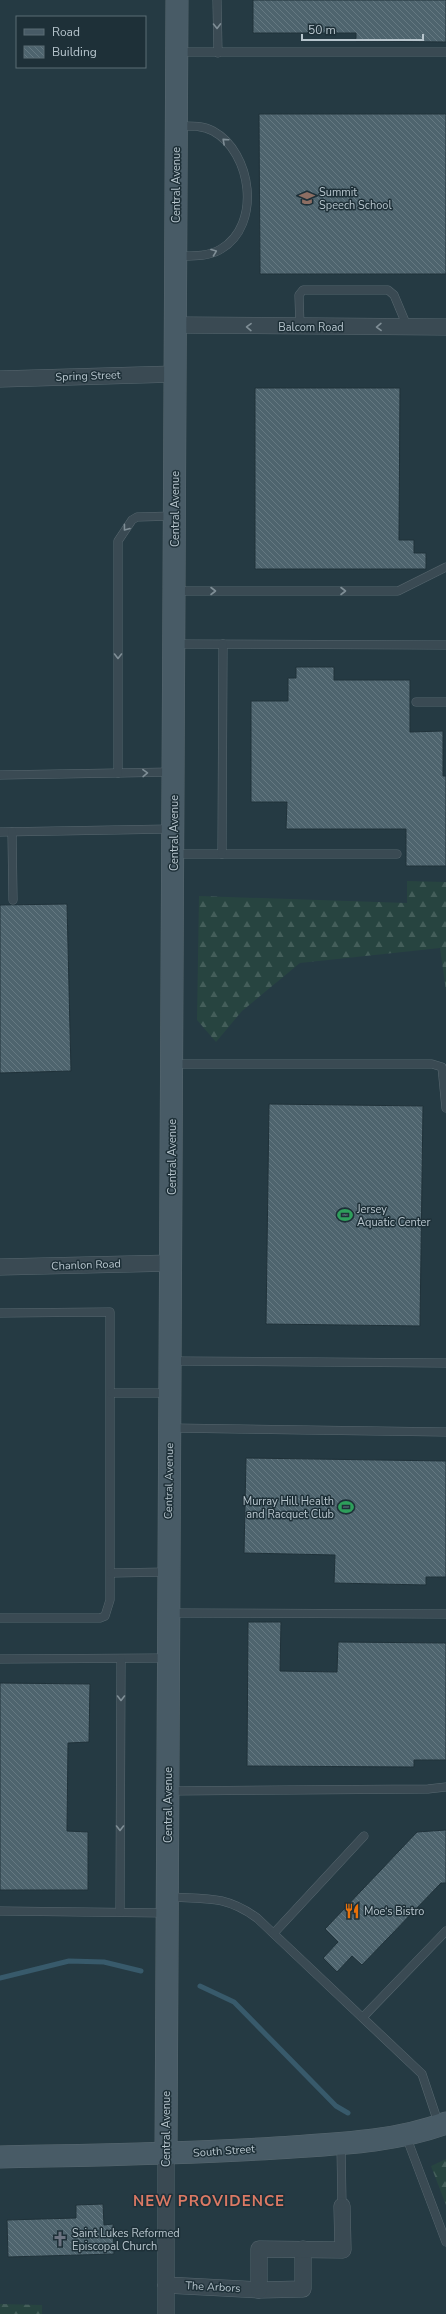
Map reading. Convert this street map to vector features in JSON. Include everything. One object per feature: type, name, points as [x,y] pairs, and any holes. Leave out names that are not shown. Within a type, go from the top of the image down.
[{"type":"street","name":"Central Avenue","points":[[166,2314],[169,1791],[168,1613],[172,1263],[177,0]]},
{"type":"street","name":"Balcom Road","points":[[175,325],[446,327]]},
{"type":"street","name":"Spring Street","points":[[0,379],[175,374]]},
{"type":"street","name":"Chanlon Road","points":[[0,1267],[172,1263]]},
{"type":"street","name":"South Street","points":[[0,2157],[166,2154],[341,2144],[406,2135],[442,2124]]},
{"type":"street","points":[[259,2290],[259,2249],[343,2250],[342,2206]]},
{"type":"street","name":"The Arbors","points":[[166,2285],[259,2290],[303,2289],[303,2249]]},
{"type":"lane","points":[[217,0],[218,53]]},
{"type":"lane","points":[[177,52],[446,52]]},
{"type":"lane","points":[[176,256],[204,255],[222,248],[237,233],[246,207],[244,172],[232,147],[214,132],[204,128],[177,126]]},
{"type":"lane","points":[[300,327],[298,295],[303,290],[388,290],[394,295],[406,326]]},
{"type":"lane","points":[[118,773],[118,541],[132,520],[137,517],[174,516]]},
{"type":"lane","points":[[174,591],[398,591],[446,567]]},
{"type":"lane","points":[[174,644],[446,645]]},
{"type":"lane","points":[[222,854],[223,644]]},
{"type":"lane","points":[[416,702],[446,702]]},
{"type":"lane","points":[[0,775],[174,772]]},
{"type":"lane","points":[[0,832],[174,829]]},
{"type":"lane","points":[[12,832],[13,900]]},
{"type":"lane","points":[[174,854],[397,854]]},
{"type":"lane","points":[[173,1064],[432,1064],[442,1067],[446,1108]]},
{"type":"lane","points":[[0,1313],[110,1312],[111,1573],[109,1610],[105,1616],[100,1618],[0,1618]]},
{"type":"lane","points":[[171,1361],[446,1363]]},
{"type":"lane","points":[[110,1393],[170,1393]]},
{"type":"lane","points":[[170,1428],[446,1432]]},
{"type":"lane","points":[[111,1573],[169,1572]]},
{"type":"lane","points":[[168,1613],[446,1614]]},
{"type":"lane","points":[[0,1659],[168,1658]]},
{"type":"lane","points":[[120,1912],[121,1659]]},
{"type":"lane","points":[[169,1791],[428,1789],[446,1787]]},
{"type":"lane","points":[[274,1934],[364,1836]]},
{"type":"lane","points":[[0,1911],[120,1912],[212,1899],[235,1904],[257,1918],[422,2074],[442,2124]]},
{"type":"lane","points":[[363,2018],[446,1931]]},
{"type":"lane","points":[[406,2135],[446,2242]]},
{"type":"lane","points":[[341,2144],[342,2206]]},
{"type":"green space","points":[[407,881],[446,882],[446,991],[440,948],[300,963],[242,1011],[216,1042],[197,1020],[199,896],[407,903]]},
{"type":"green space","points":[[446,2159],[446,2205],[431,2166]]},
{"type":"green space","points":[[0,2304],[42,2305],[42,2314],[0,2314]]},
{"type":"building","points":[[253,0],[446,0],[446,42],[356,41],[356,33],[253,33]]},
{"type":"building","points":[[259,114],[446,114],[446,274],[260,274]]},
{"type":"building","points":[[255,388],[400,388],[399,540],[414,540],[414,553],[426,553],[426,569],[255,569]]},
{"type":"building","points":[[296,667],[334,667],[334,680],[410,680],[410,732],[443,731],[443,776],[446,776],[446,866],[406,866],[406,829],[286,829],[287,802],[251,802],[251,701],[288,701],[288,678],[296,678]]},
{"type":"building","points":[[67,904],[71,1071],[0,1073],[0,905]]},
{"type":"building","name":"Jersey Aquatic Center","points":[[269,1104],[423,1106],[420,1326],[266,1324]]},
{"type":"building","name":"Murray Hill Health and Racquet Club","points":[[246,1458],[446,1461],[446,1577],[426,1577],[426,1585],[334,1583],[335,1555],[244,1553]]},
{"type":"building","points":[[248,1622],[281,1622],[280,1671],[337,1672],[338,1642],[446,1643],[446,1760],[414,1760],[414,1767],[247,1766]]},
{"type":"building","points":[[0,1683],[90,1684],[89,1742],[68,1743],[67,1831],[88,1832],[88,1890],[0,1890]]},
{"type":"building","points":[[446,1830],[446,1883],[441,1883],[362,1965],[352,1956],[337,1972],[323,1958],[338,1942],[325,1929],[417,1832]]},
{"type":"building","name":"Saint Lukes Reformed Episcopal Church","points":[[103,2204],[104,2225],[113,2224],[114,2254],[8,2257],[7,2220],[76,2218],[76,2205]]},
{"type":"waterway","points":[[0,1978],[69,1961],[104,1962],[141,1971]]},
{"type":"waterway","points":[[200,1986],[234,2002],[336,2106],[348,2113]]},
{"type":"place","name":"Summit Speech School","points":[[307,198]]},
{"type":"place","name":"Jersey Aquatic Center","points":[[345,1215]]},
{"type":"place","name":"Murray Hill Health and Racquet Club","points":[[346,1507]]},
{"type":"place","name":"Moe‘s Bistro","points":[[352,1911]]},
{"type":"place","name":"Saint Lukes Reformed Episcopal Church","points":[[60,2239]]},
{"type":"district","name":"NEW PROVIDENCE","points":[[209,2201]]}]
